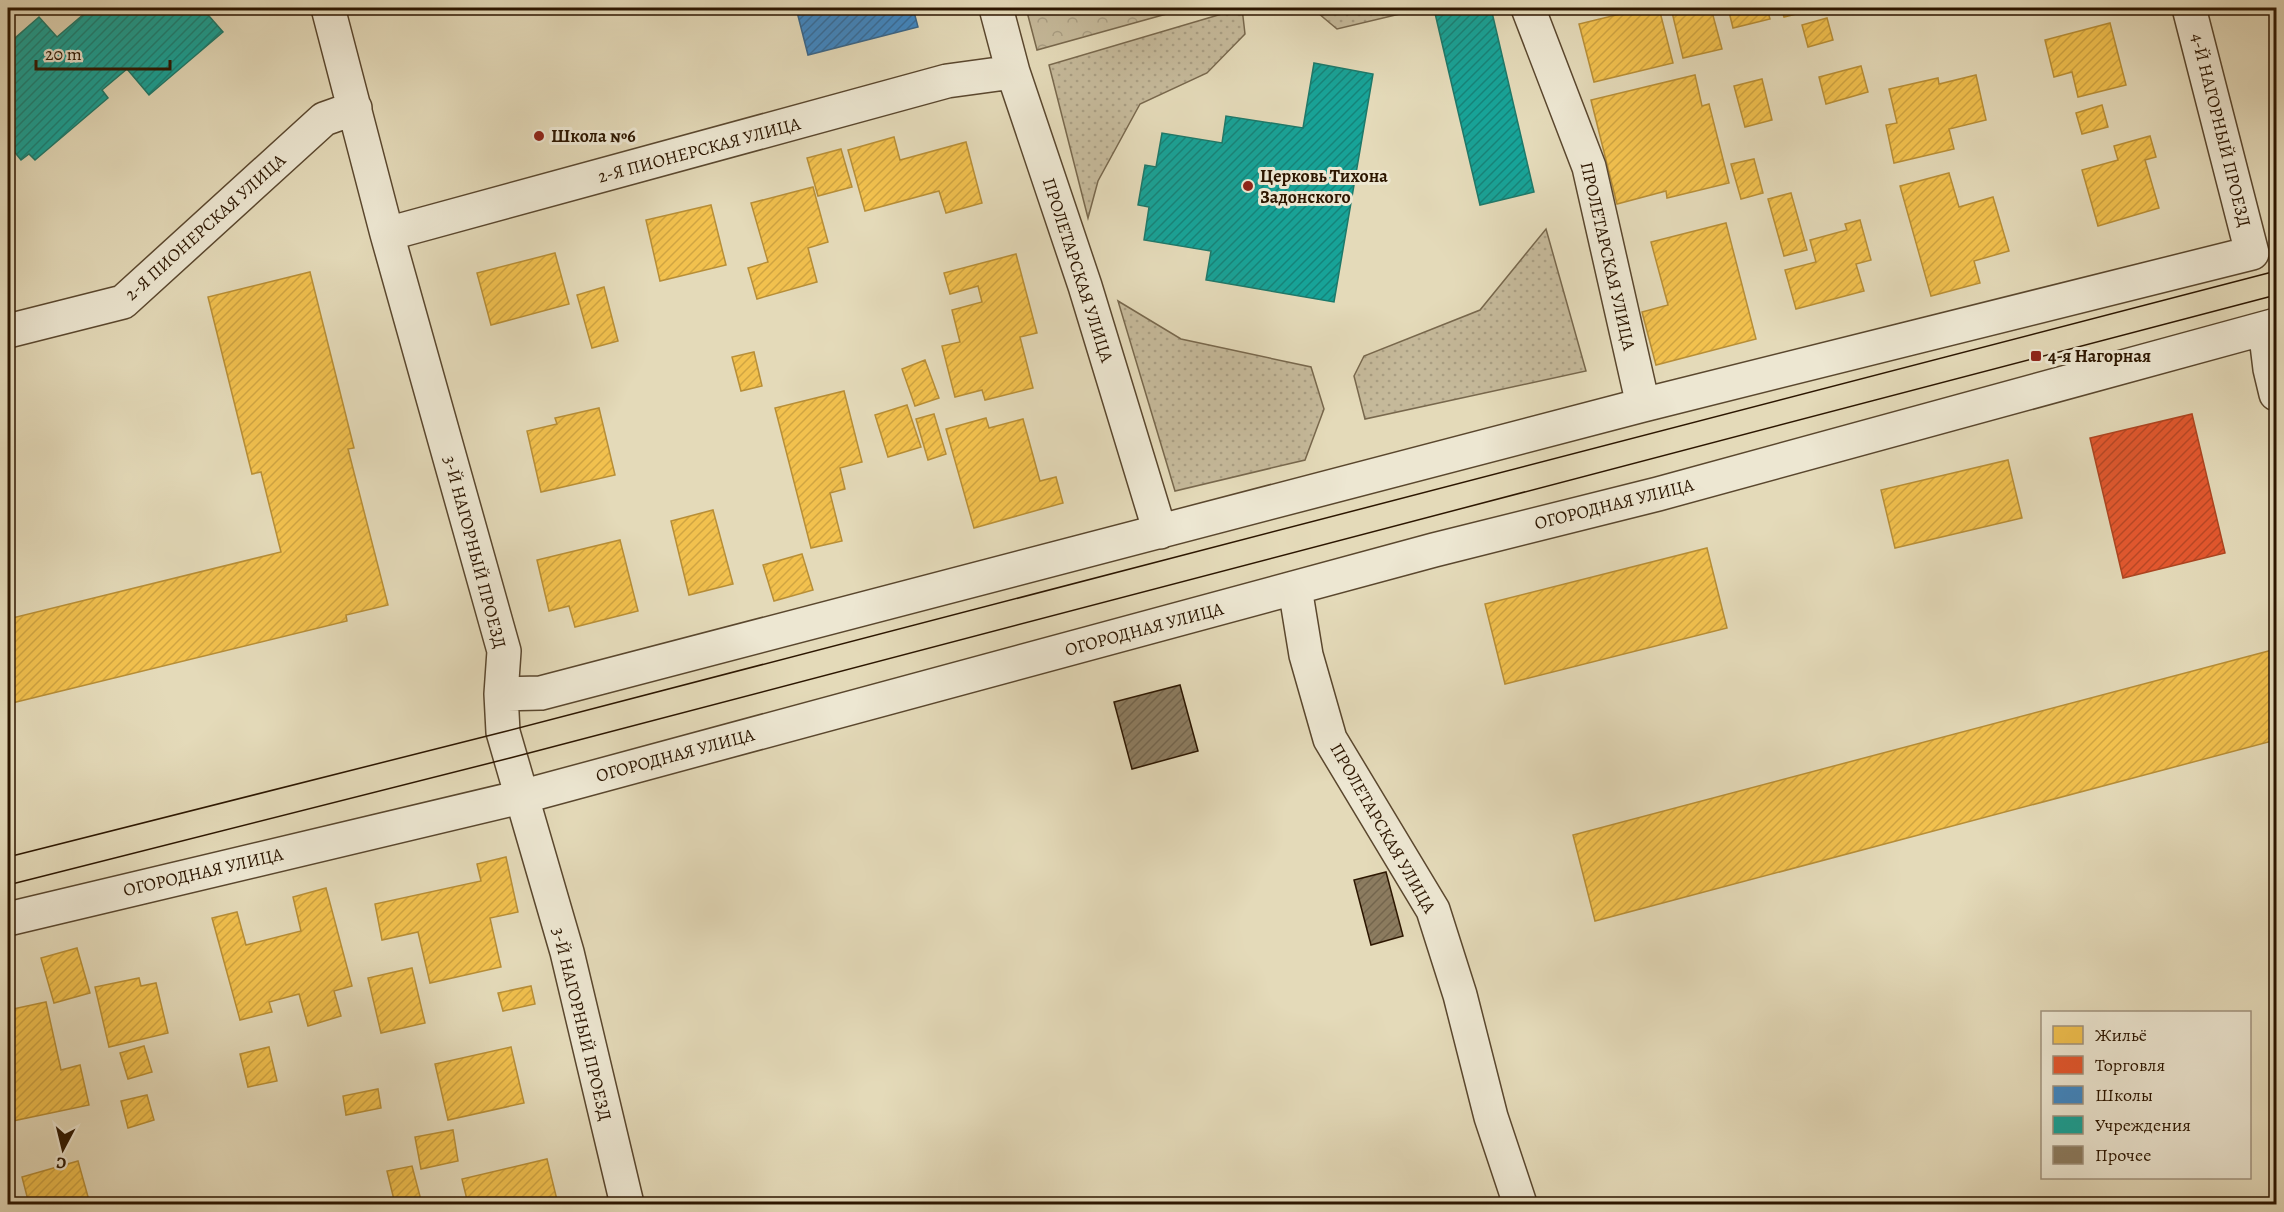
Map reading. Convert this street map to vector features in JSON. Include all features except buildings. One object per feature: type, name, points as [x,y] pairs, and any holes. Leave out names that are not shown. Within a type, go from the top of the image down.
[{"type":"street","name":"3-Й НАГОРНЫЙ ПРОЕЗД","points":[[328,8],[387,234],[504,651],[501,694],[503,732],[567,952],[627,1204]]},
{"type":"street","name":"ПРОЛЕТАРСКАЯ УЛИЦА","points":[[996,8],[1013,72],[1085,286],[1160,532]]},
{"type":"street","name":"ПРОЛЕТАРСКАЯ УЛИЦА","points":[[1528,8],[1589,167],[1643,405]]},
{"type":"street","name":"4-Й НАГОРНЫЙ ПРОЕЗД","points":[[1643,405],[2252,253],[2189,8]]},
{"type":"street","name":"2-Я ПИОНЕРСКАЯ УЛИЦА","points":[[387,234],[947,81],[1013,72]]},
{"type":"street","name":"2-Я ПИОНЕРСКАЯ УЛИЦА","points":[[8,331],[123,302],[324,118],[355,108]]},
{"type":"street","points":[[2271,326],[2270,369],[2277,394]]},
{"type":"street","name":"ОГОРОДНАЯ УЛИЦА","points":[[8,919],[521,797],[1295,588],[1658,494],[2271,326]]},
{"type":"street","points":[[501,694],[541,693],[1643,405]]},
{"type":"street","name":"ПРОЛЕТАРСКАЯ УЛИЦА","points":[[1295,588],[1306,655],[1330,739],[1433,910],[1460,995],[1491,1118],[1520,1204]]},
{"type":"green space","points":[[1026,8],[1188,8],[1037,50]]},
{"type":"green space","points":[[1242,8],[1245,34],[1207,73],[1140,104],[1098,181],[1088,218],[1049,65]]},
{"type":"green space","points":[[1312,8],[1425,8],[1337,29]]},
{"type":"green space","points":[[1546,229],[1586,371],[1365,419],[1354,376],[1364,356],[1480,310]]},
{"type":"green space","points":[[1118,301],[1181,339],[1311,367],[1324,409],[1305,460],[1175,491]]},
{"type":"tram line","points":[[8,857],[503,732],[2276,271]]},
{"type":"tram line","points":[[8,885],[510,758],[2276,295]]},
{"type":"place","name":"Школа №6","points":[[539,136]]},
{"type":"place","name":"Церковь Тихона Задонского","points":[[1248,186]]},
{"type":"place","name":"4-я Нагорная","points":[[2036,356]]}]
